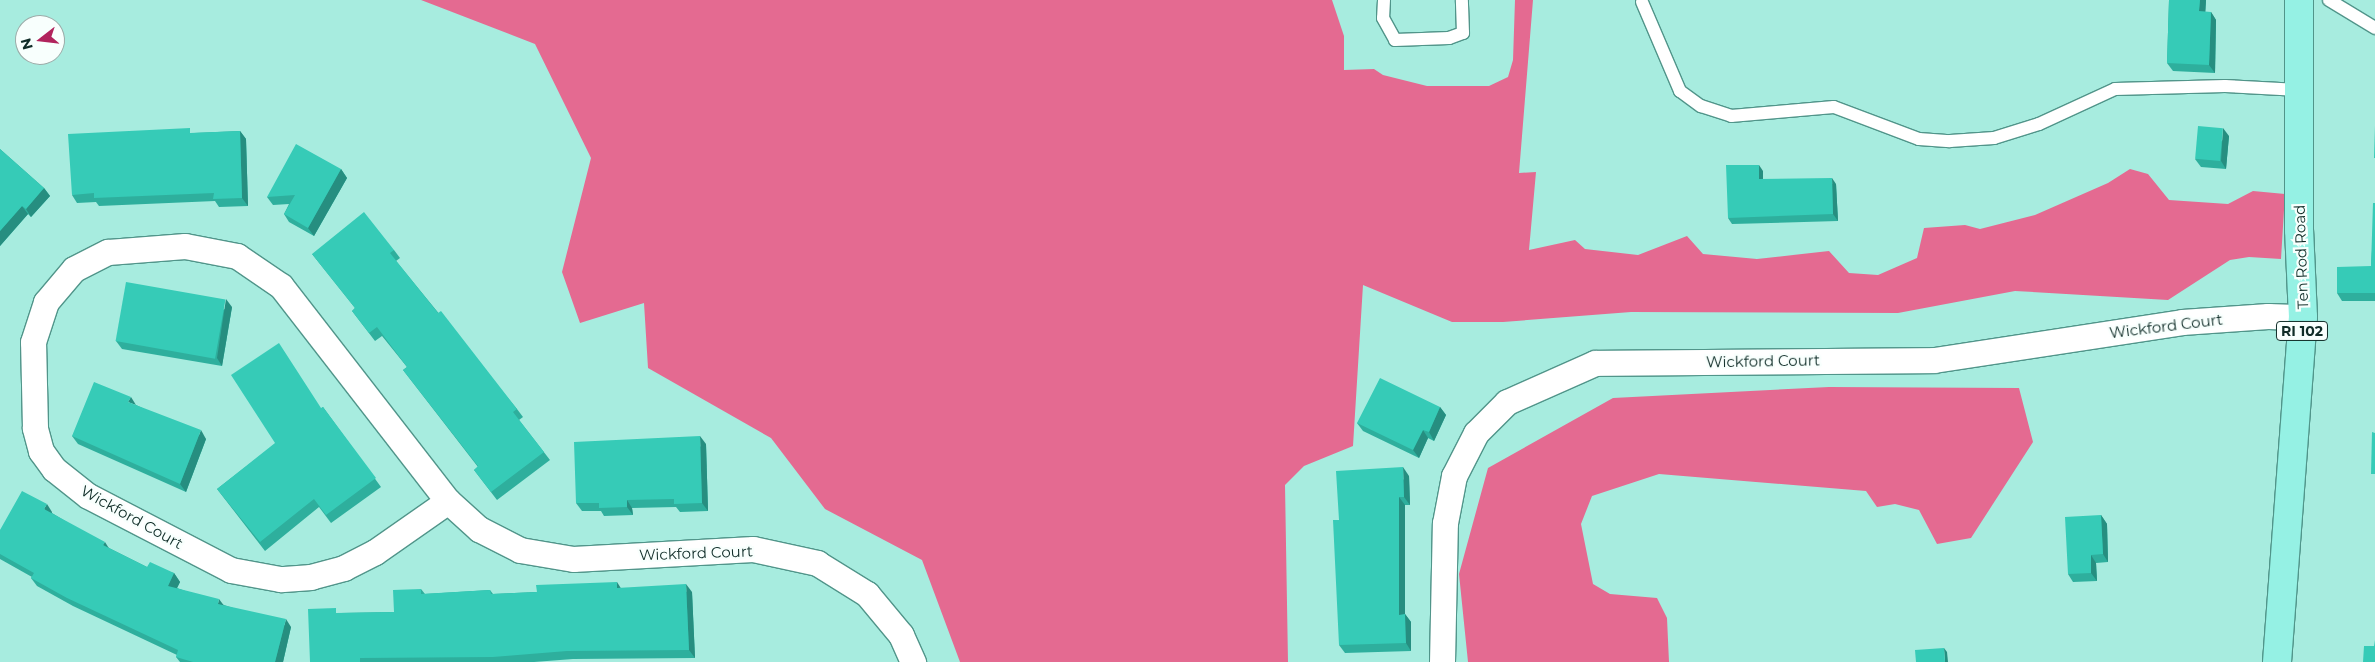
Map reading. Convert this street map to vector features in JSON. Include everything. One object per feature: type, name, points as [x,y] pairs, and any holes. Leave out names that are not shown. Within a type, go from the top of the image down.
[{"type":"main road","name":"Ten Rod Road","points":[[2277,662],[2304,317],[2298,230],[2300,0]]},
{"type":"street","name":"Wickford Court","points":[[448,500],[375,552],[344,568],[311,577],[280,579],[231,570],[88,496],[54,469],[42,452],[35,428],[33,342],[46,302],[74,269],[108,252],[184,246],[237,256],[281,286],[448,500],[479,529],[520,550],[573,559],[753,549],[817,563],[867,594],[901,635],[913,662]]},
{"type":"street","name":"Wickford Court","points":[[1442,662],[1445,523],[1454,476],[1476,433],[1507,402],[1595,363],[1934,360],[2182,322],[2268,316],[2304,317]]},
{"type":"lane","points":[[1384,0],[1384,18],[1395,40],[1449,38],[1463,33],[1462,0]]},
{"type":"lane","points":[[2329,0],[2375,28]]},
{"type":"lane","points":[[1642,2],[1680,91],[1701,106],[1731,116],[1834,107],[1919,139],[1950,141],[1994,138],[2039,124],[2115,89],[2225,86],[2299,90]]},
{"type":"shaded area","points":[[421,0],[1332,0],[1344,36],[1344,70],[1374,69],[1383,75],[1427,86],[1489,86],[1508,77],[1513,60],[1515,0],[1533,0],[1519,173],[1536,172],[1529,250],[1575,240],[1585,249],[1638,255],[1687,236],[1703,254],[1757,259],[1829,251],[1849,273],[1878,275],[1917,258],[1924,228],[1965,225],[1980,229],[2035,215],[2108,183],[2130,169],[2148,174],[2169,200],[2228,204],[2253,191],[2285,194],[2281,259],[2249,257],[2230,260],[2168,300],[2015,291],[1898,313],[1631,312],[1503,322],[1452,322],[1363,285],[1353,446],[1304,466],[1285,485],[1288,662],[960,662],[922,560],[825,509],[771,438],[648,368],[644,303],[580,323],[562,272],[591,158],[535,44]]},
{"type":"shaded area","points":[[1829,387],[2019,388],[2033,442],[1971,538],[1937,544],[1919,510],[1895,504],[1877,507],[1866,491],[1659,474],[1592,496],[1581,524],[1593,584],[1610,594],[1657,598],[1667,618],[1669,662],[1468,662],[1459,574],[1488,468],[1613,398]]},
{"type":"building","points":[[2169,0],[2200,0],[2199,11],[2211,12],[2209,65],[2167,63]]},
{"type":"building","points":[[2375,125],[2375,158],[2374,158]]},
{"type":"building","points":[[2198,126],[2223,128],[2220,161],[2195,159]]},
{"type":"building","points":[[190,128],[190,133],[240,131],[242,198],[213,199],[214,193],[94,198],[94,193],[72,195],[68,134]]},
{"type":"building","points":[[296,144],[341,169],[308,228],[284,214],[295,195],[267,197]]},
{"type":"building","points":[[0,149],[44,188],[26,209],[22,206],[0,231]]},
{"type":"building","points":[[1726,165],[1759,165],[1759,179],[1832,178],[1833,214],[1728,218]]},
{"type":"building","points":[[2373,203],[2375,203],[2375,293],[2337,293],[2337,267],[2371,266]]},
{"type":"building","points":[[364,212],[394,250],[390,253],[438,313],[441,311],[517,409],[513,412],[544,452],[491,492],[474,470],[478,466],[403,370],[407,367],[377,327],[369,333],[352,311],[355,308],[312,254]]},
{"type":"building","points":[[126,282],[225,300],[215,359],[116,341]]},
{"type":"building","points":[[279,343],[321,408],[323,407],[376,478],[326,515],[314,499],[260,542],[217,489],[275,443],[231,375]]},
{"type":"building","points":[[1380,378],[1440,407],[1429,432],[1423,430],[1413,450],[1357,423]]},
{"type":"building","points":[[94,382],[131,397],[128,402],[201,430],[180,484],[72,436]]},
{"type":"building","points":[[2372,432],[2375,433],[2375,474],[2371,474]]},
{"type":"building","points":[[700,436],[702,503],[674,504],[674,499],[627,500],[627,507],[599,508],[599,503],[576,503],[574,442]]},
{"type":"building","points":[[1403,467],[1404,497],[1399,497],[1399,615],[1405,614],[1406,643],[1339,645],[1333,520],[1339,520],[1336,471]]},
{"type":"building","points":[[22,491],[47,504],[44,509],[105,542],[103,545],[147,567],[150,562],[174,573],[168,586],[219,599],[218,604],[286,619],[275,662],[193,662],[176,657],[178,650],[67,598],[31,578],[34,573],[0,554],[0,530]]},
{"type":"building","points":[[2101,515],[2103,554],[2091,555],[2091,573],[2068,574],[2065,517]]},
{"type":"building","points":[[617,582],[617,588],[686,584],[689,650],[567,651],[493,657],[360,658],[360,662],[310,662],[308,609],[336,608],[336,613],[394,612],[393,590],[421,589],[421,594],[490,590],[491,594],[537,592],[536,585]]},
{"type":"building","points":[[2375,640],[2375,662],[2363,662],[2364,646],[2374,646]]},
{"type":"building","points":[[1944,648],[1945,662],[1916,662],[1915,650]]}]
